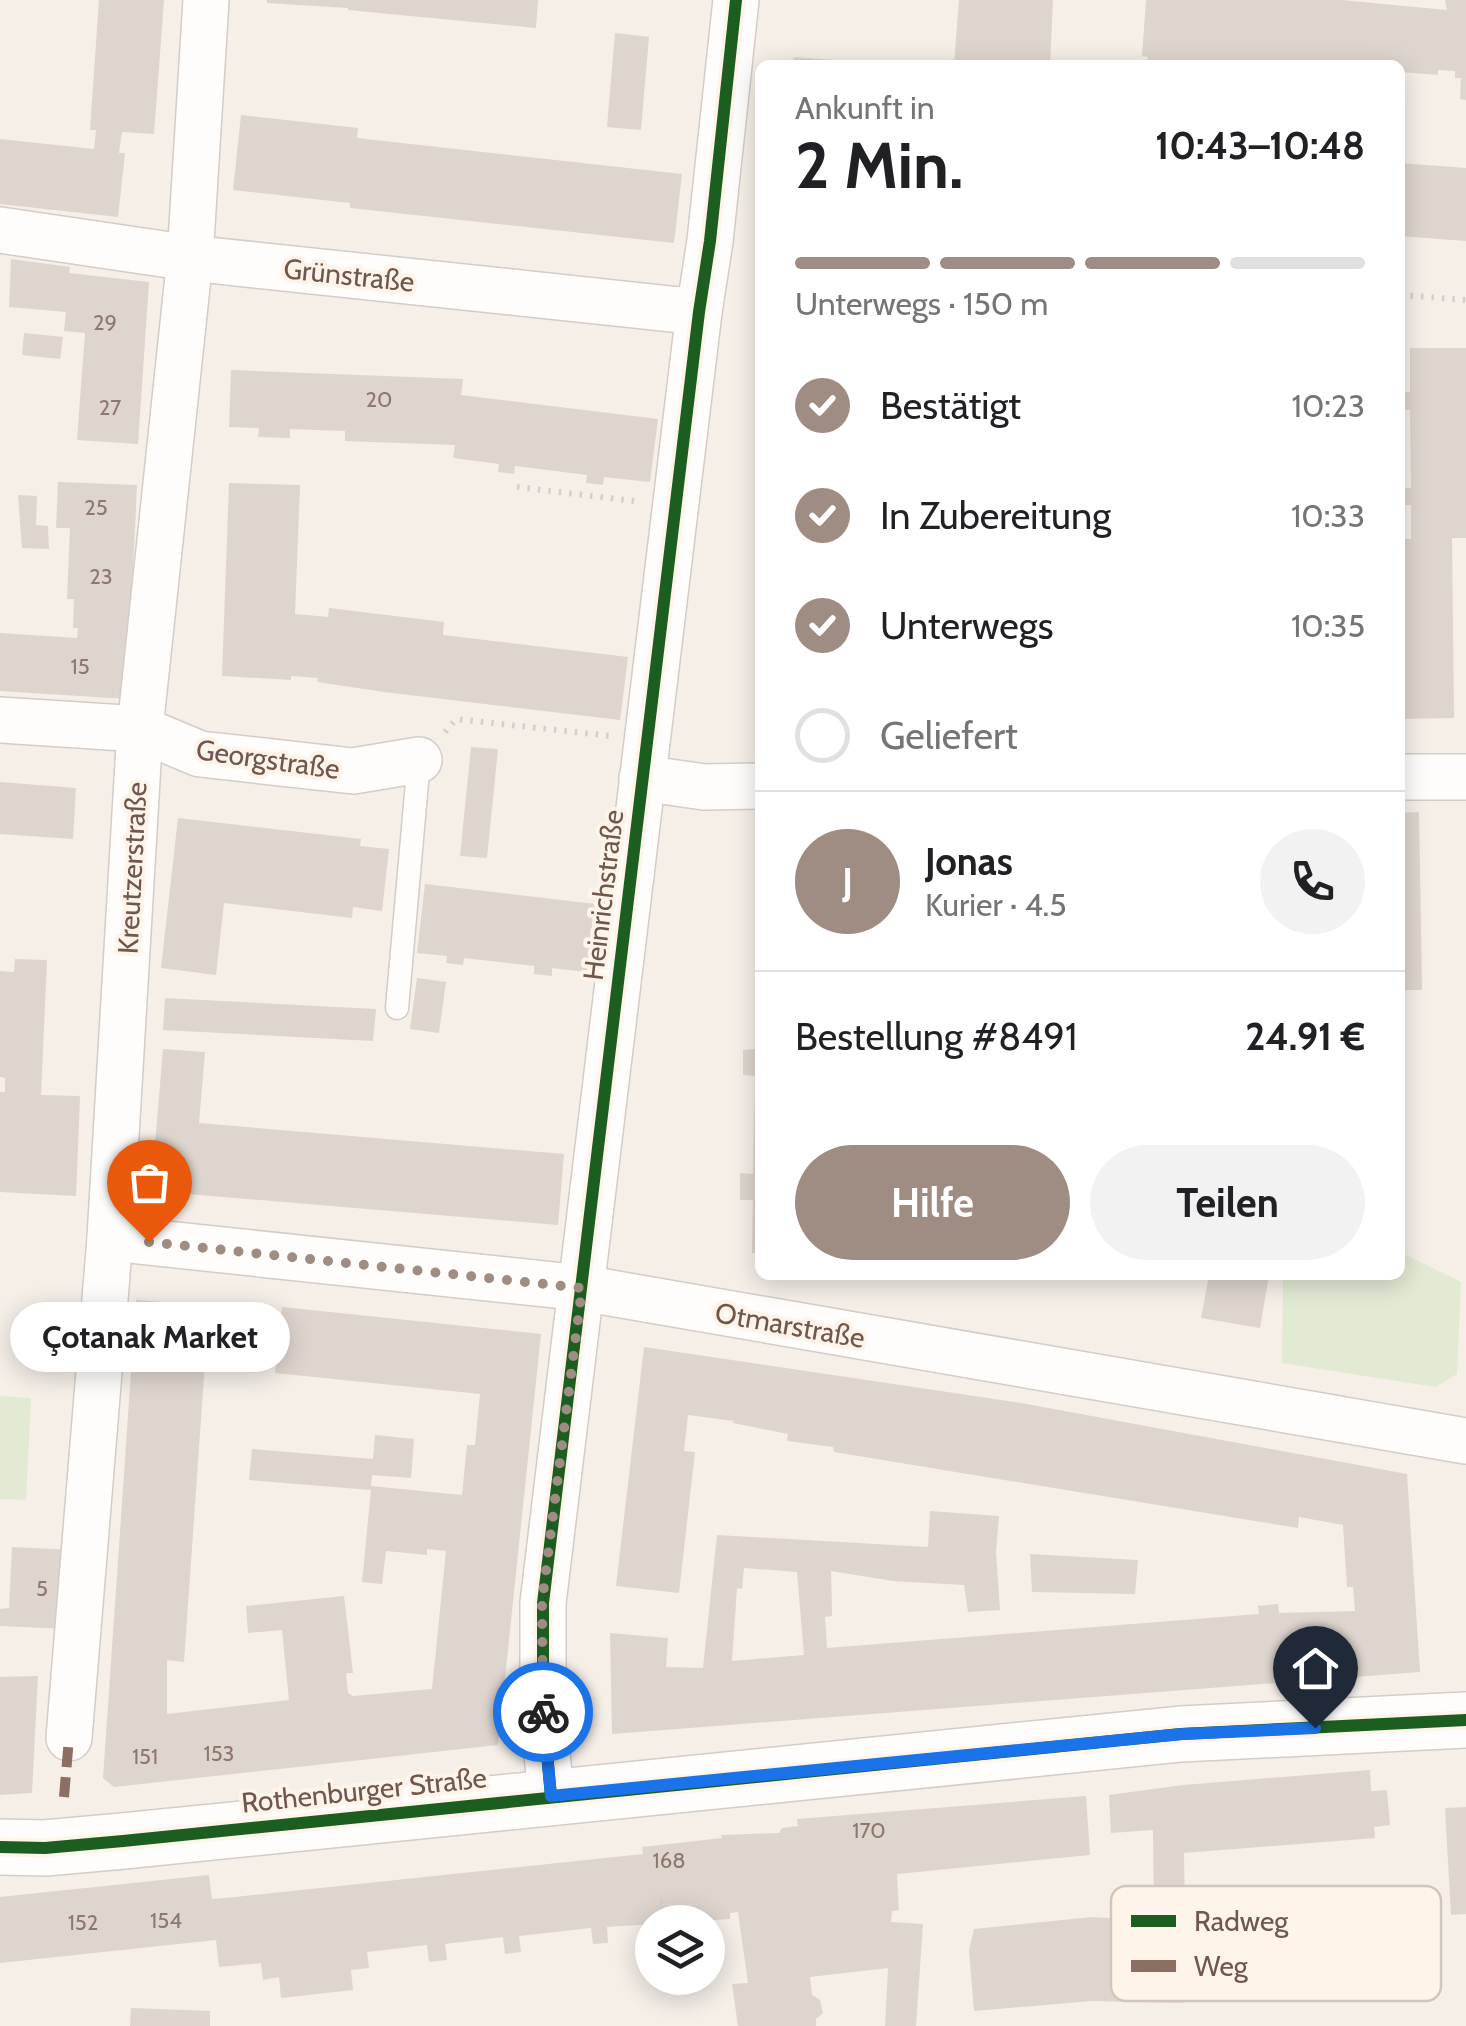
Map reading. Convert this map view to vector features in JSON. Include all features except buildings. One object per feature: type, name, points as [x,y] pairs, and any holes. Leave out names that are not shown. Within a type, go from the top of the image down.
[{"type":"main road","name":"Rothenburger Straße","points":[[15,1851],[1182,1734],[1466,1720]]},
{"type":"street","name":"Kreutzerstraße","points":[[69,1738],[110,1238],[140,729],[190,258],[206,0]]},
{"type":"street","name":"Heinrichstraße","points":[[551,1796],[543,1712],[542,1602],[698,312],[710,241],[736,0]]},
{"type":"street","name":"Grünstraße","points":[[0,230],[190,258],[698,312]]},
{"type":"street","name":"Georgstraße","points":[[0,720],[140,729],[200,754],[353,771],[419,760]]},
{"type":"street","points":[[644,759],[704,786],[755,786]]},
{"type":"street","points":[[1405,776],[1466,777]]},
{"type":"street","name":"Otmarstraße","points":[[110,1238],[582,1288],[1466,1441]]},
{"type":"lane","points":[[397,1008],[419,760]]},
{"type":"path","points":[[1405,295],[1466,300]]},
{"type":"path","points":[[516,487],[675,506]]},
{"type":"path","points":[[419,760],[456,719],[644,759]]},
{"type":"green space","points":[[1405,1254],[1461,1282],[1457,1374],[1435,1387],[1282,1363],[1283,1280],[1405,1280]]},
{"type":"green space","points":[[0,1396],[31,1398],[26,1500],[0,1499]]},
{"type":"marked path","points":[[64,1797],[69,1738]]},
{"type":"cycle path","points":[[551,1796],[543,1711],[543,1603],[736,0]]},
{"type":"cycle path","points":[[0,1847],[45,1848],[123,1841],[1181,1734],[1466,1720]]},
{"type":"way so far","points":[[149,1242],[582,1288],[542,1602],[543,1712]]},
{"type":"place","name":"Çotanak Market","points":[[149,1242]]},
{"type":"route","points":[[543,1712],[551,1796],[1182,1734],[1315,1728]]}]
